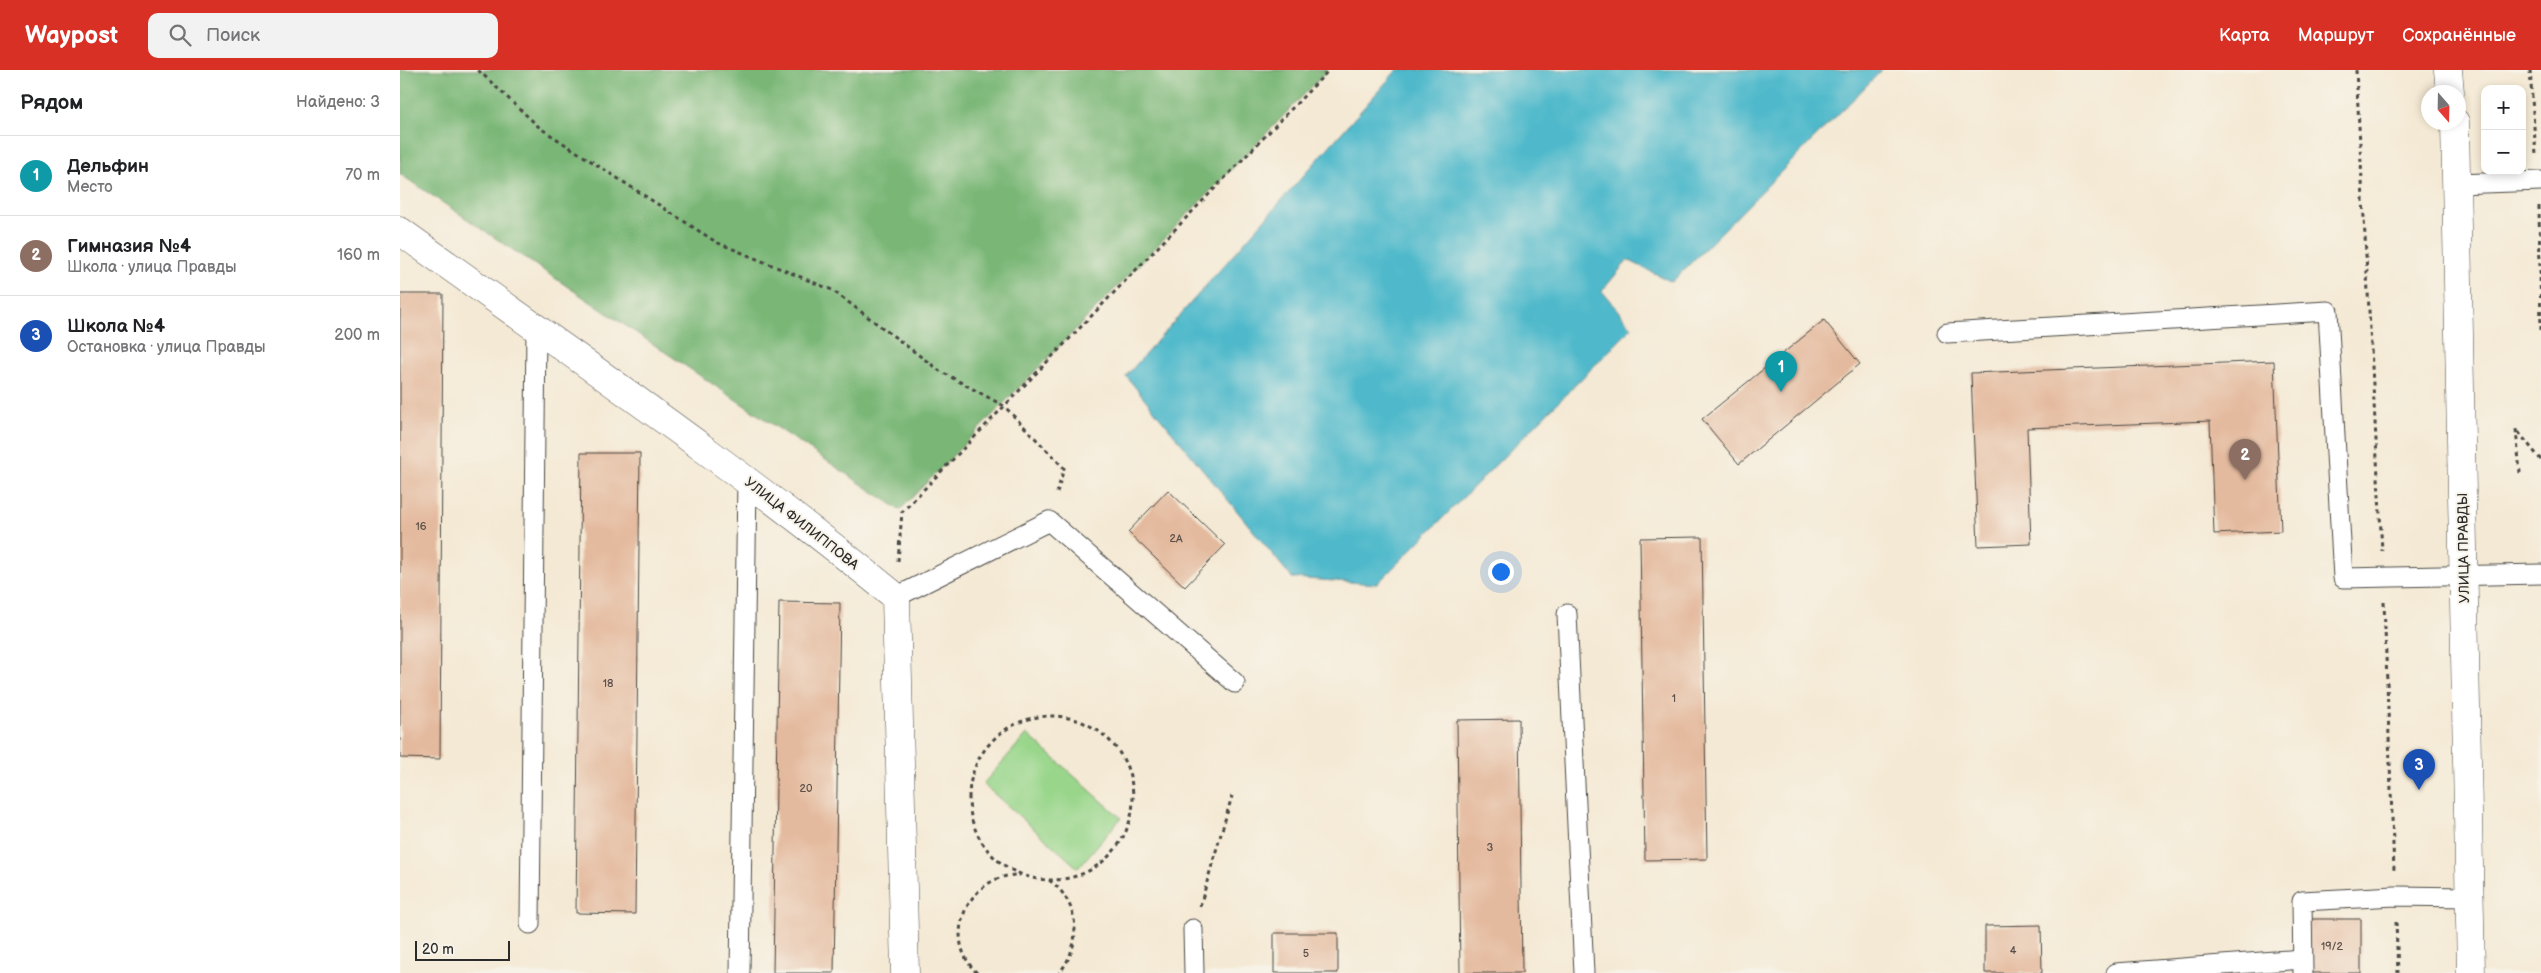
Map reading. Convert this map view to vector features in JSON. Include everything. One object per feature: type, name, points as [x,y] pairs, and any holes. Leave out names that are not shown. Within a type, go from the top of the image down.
[{"type":"street","points":[[2448,70],[2449,85]]},
{"type":"street","points":[[2456,85],[2457,70]]},
{"type":"street","name":"УЛИЦА ПРАВДЫ","points":[[2454,130],[2471,973]]},
{"type":"street","name":"УЛИЦА ФИЛИППОВА","points":[[400,231],[747,480],[810,527],[896,597]]},
{"type":"street","points":[[896,597],[904,973]]},
{"type":"lane","points":[[2456,184],[2540,181]]},
{"type":"lane","points":[[1947,333],[2328,311],[2343,578],[2541,574]]},
{"type":"lane","points":[[530,924],[536,329]]},
{"type":"lane","points":[[740,973],[747,480]]},
{"type":"lane","points":[[896,597],[1049,521],[1235,683]]},
{"type":"lane","points":[[1567,614],[1584,973]]},
{"type":"lane","points":[[2116,973],[2302,966],[2302,900],[2395,896],[2469,897]]},
{"type":"lane","points":[[1193,929],[1194,973]]},
{"type":"path","points":[[478,70],[540,128],[716,242],[832,290],[940,371],[1004,406],[1064,468],[1049,521]]},
{"type":"path","points":[[896,597],[902,512],[1329,70]]},
{"type":"path","points":[[2356,70],[2383,576],[2398,973]]},
{"type":"path","points":[[2530,70],[2540,181],[2541,330]]},
{"type":"path","points":[[2520,473],[2516,429],[2541,460]]},
{"type":"path","points":[[977,973],[962,950],[960,930],[964,910],[975,893],[990,881],[1010,874],[1050,880],[1077,876],[1101,863],[1119,843],[1131,818],[1133,791],[1126,765],[1112,742],[1091,725],[1065,716],[1038,716],[1012,725],[991,741],[976,764],[969,790],[971,817],[982,842],[1000,862],[1023,875]]},
{"type":"path","points":[[1193,929],[1232,796]]},
{"type":"path","points":[[1050,880],[1065,898],[1074,916],[1077,935],[1072,955],[1060,973]]},
{"type":"green space","points":[[400,70],[1328,70],[900,510],[400,174]]},
{"type":"green space","points":[[1027,734],[1121,818],[1078,868],[983,784]]},
{"type":"water","points":[[1397,70],[1882,70],[1672,282],[1628,260],[1602,291],[1632,328],[1377,584],[1292,578],[1126,376]]},
{"type":"building","points":[[400,294],[443,294],[440,759],[400,758]]},
{"type":"building","points":[[1824,320],[1860,364],[1739,464],[1702,419]]},
{"type":"building","points":[[2274,361],[2281,531],[2214,534],[2210,421],[2027,428],[2031,544],[1978,546],[1971,373]]},
{"type":"building","points":[[581,453],[640,453],[635,914],[576,913]]},
{"type":"building","points":[[1168,490],[1225,545],[1185,587],[1128,532]]},
{"type":"building","points":[[1702,537],[1707,859],[1645,860],[1640,538]]},
{"type":"building","points":[[779,602],[840,603],[834,973],[773,973]]},
{"type":"building","points":[[1519,719],[1522,973],[1460,973],[1457,720]]},
{"type":"building","points":[[2303,919],[2361,919],[2361,973],[2303,973]]},
{"type":"building","points":[[2041,925],[2042,973],[1985,973],[1985,926]]},
{"type":"building","points":[[1274,933],[1338,933],[1338,973],[1274,973]]},
{"type":"place","name":"Дельфин","points":[[1781,392]]},
{"type":"place","name":"Гимназия №4","points":[[2245,480]]},
{"type":"place","name":"Школа №4","points":[[2419,790]]}]
